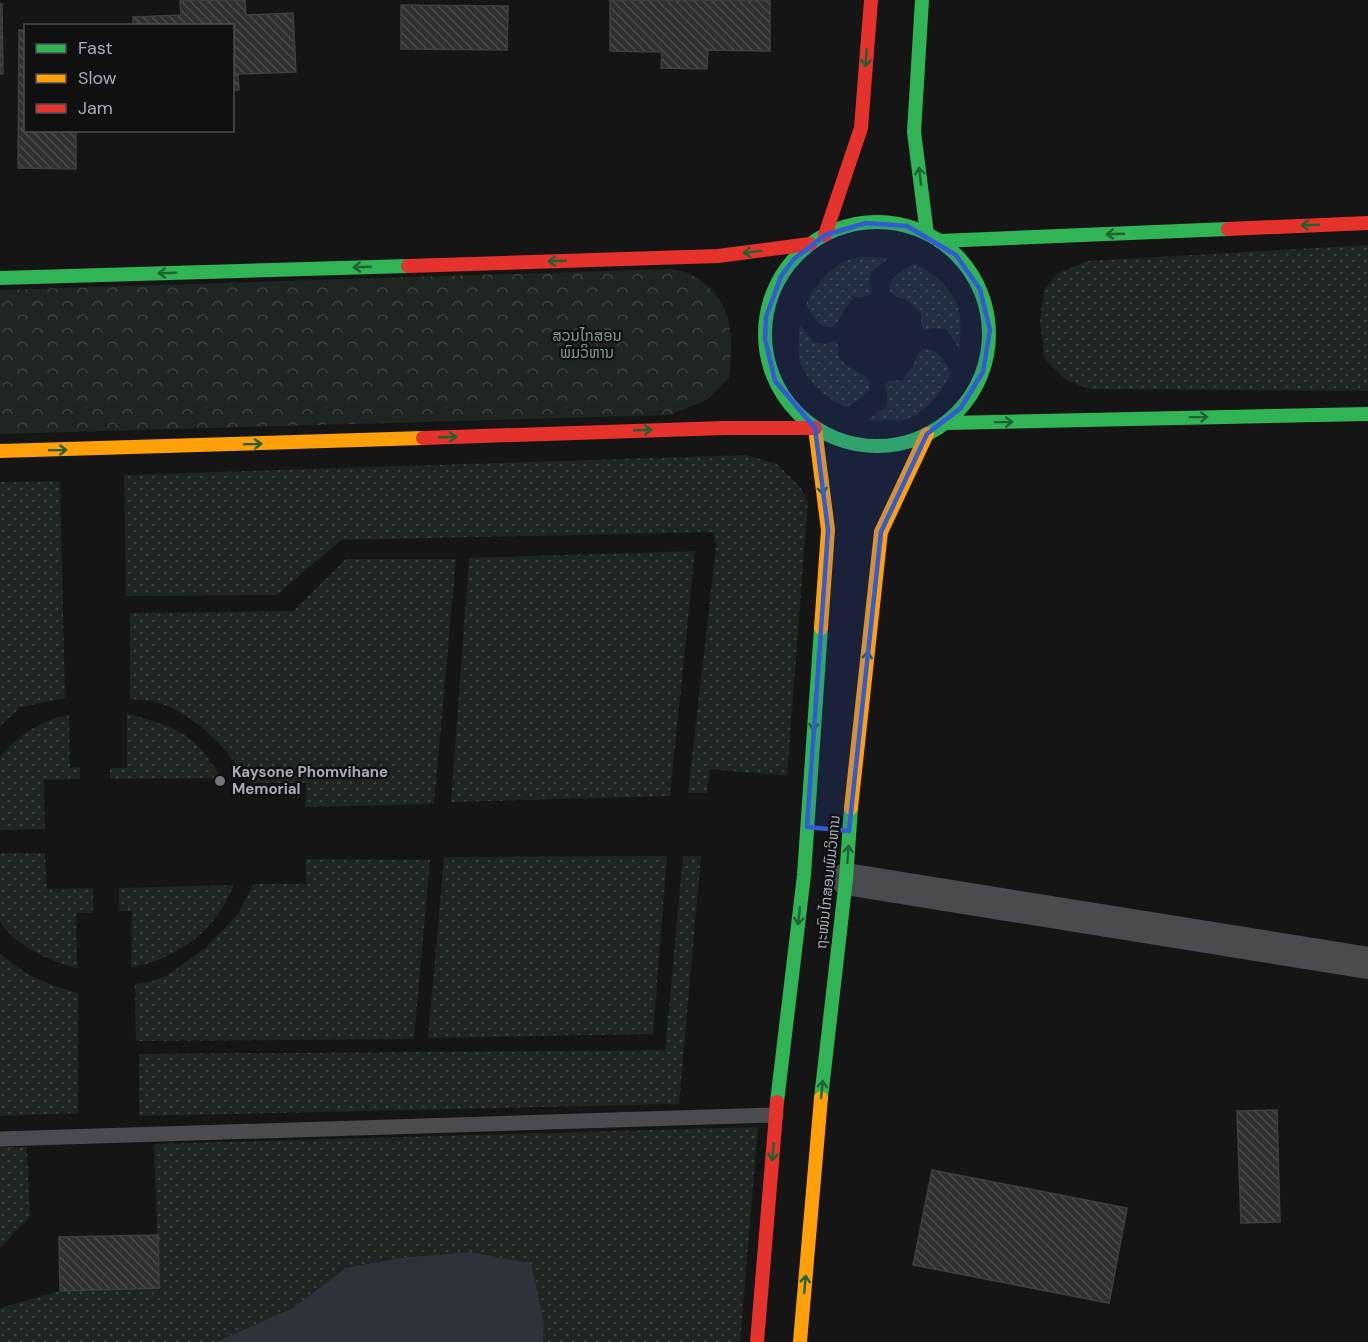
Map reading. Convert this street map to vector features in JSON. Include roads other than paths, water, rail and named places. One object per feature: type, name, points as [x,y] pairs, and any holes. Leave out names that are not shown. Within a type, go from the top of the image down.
[{"type":"main road","points":[[825,235],[861,128],[871,0]]},
{"type":"main road","points":[[922,0],[914,132],[927,234]]},
{"type":"main road","points":[[866,223],[886,223],[907,226],[927,234],[939,241],[963,263],[980,289],[987,309],[990,330],[988,351],[983,372],[974,391],[946,423],[927,434],[899,444],[870,446],[841,440],[815,428],[786,400],[775,381],[768,360],[765,339],[766,317],[771,296],[781,276],[810,244],[845,227],[866,223]]},
{"type":"main road","points":[[939,241],[1368,223]]},
{"type":"main road","points":[[0,278],[718,256],[810,244]]},
{"type":"main road","points":[[946,423],[1368,414]]},
{"type":"main road","points":[[0,451],[712,428],[815,428]]},
{"type":"main road","name":"ຖະໜົນໄກສອນພົມວິຫານ","points":[[757,1342],[776,1115],[804,875],[812,828],[828,530],[815,428]]},
{"type":"main road","name":"ຖະໜົນໄກສອນພົມວິຫານ","points":[[800,1342],[819,1119],[846,879],[844,831],[881,532],[927,434]]},
{"type":"street","points":[[846,879],[1368,963]]},
{"type":"lane","points":[[0,1139],[776,1115]]},
{"type":"place","name":"Kaysone Phomvihane Memorial","points":[[220,781]]},
{"type":"park label","name":"ສວນໄກສອນ ພົມວິຫານ","points":[[587,344]]}]
